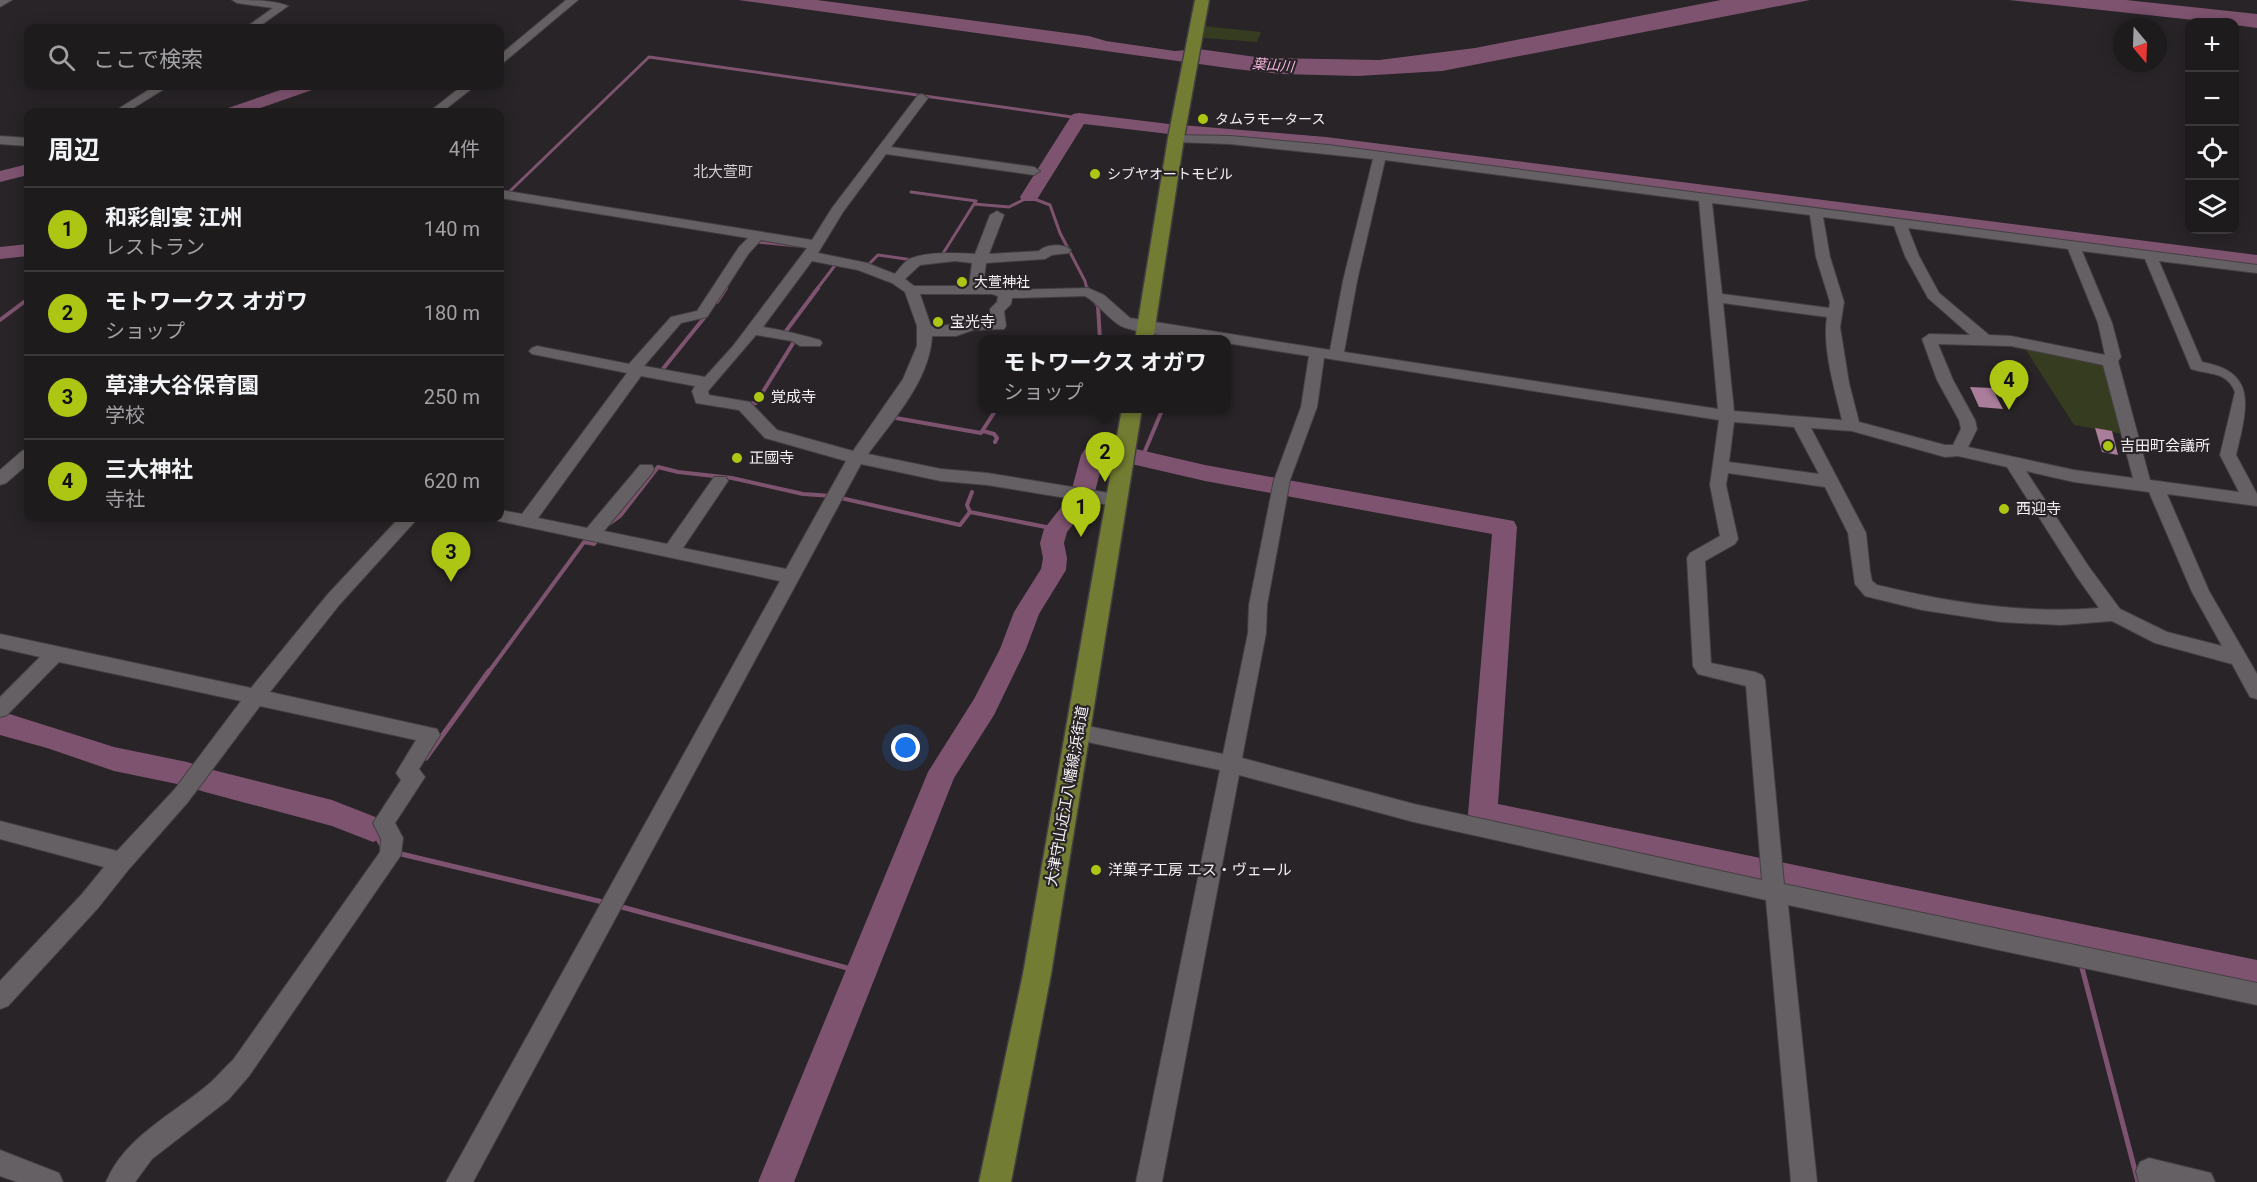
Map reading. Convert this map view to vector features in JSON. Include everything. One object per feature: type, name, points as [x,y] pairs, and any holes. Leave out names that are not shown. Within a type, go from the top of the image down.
[{"type":"main road","points":[[1145,333],[1177,133],[1202,0]]},
{"type":"main road","name":"大津守山近江八幡線;浜街道","points":[[995,1182],[1037,974],[1130,413]]},
{"type":"street","points":[[0,4],[7,0]]},
{"type":"street","points":[[237,0],[283,6],[256,24]]},
{"type":"street","points":[[504,57],[573,0]]},
{"type":"street","points":[[126,108],[156,90]]},
{"type":"street","points":[[440,108],[464,90]]},
{"type":"street","points":[[922,98],[752,330],[710,381],[705,383],[700,391],[702,399],[748,409],[771,434],[834,453],[941,475],[987,479],[1115,500]]},
{"type":"street","points":[[1177,133],[1380,156],[2257,268]]},
{"type":"street","points":[[0,140],[24,142]]},
{"type":"street","points":[[883,150],[1034,171]]},
{"type":"street","points":[[1336,355],[1352,270],[1380,156]]},
{"type":"street","points":[[459,1182],[857,457],[910,383],[924,342],[925,331],[911,291],[897,280],[811,247],[504,195]]},
{"type":"street","points":[[1705,198],[1727,416],[1718,485],[1729,539],[1696,558],[1702,666],[1705,669],[1755,680],[1804,1182]]},
{"type":"street","points":[[1816,212],[1823,257],[1837,302],[1833,327],[1841,383],[1852,426]]},
{"type":"street","points":[[975,290],[980,259],[997,215]]},
{"type":"street","points":[[1899,222],[1912,256],[1933,295],[1985,340]]},
{"type":"street","points":[[526,521],[635,370],[676,320],[702,314],[744,250],[757,237]]},
{"type":"street","points":[[2073,245],[2105,323],[2113,357],[2110,361],[2149,485],[2201,592],[2257,691]]},
{"type":"street","points":[[897,280],[911,264],[917,261],[955,257],[980,259],[1045,255],[1046,251],[1064,250]]},
{"type":"street","points":[[2150,255],[2196,366],[2232,373],[2240,383],[2243,392],[2229,455],[2254,500]]},
{"type":"street","points":[[911,291],[993,290],[1005,294],[1088,292],[1099,297],[1125,322],[1145,333],[1161,335]]},
{"type":"street","points":[[925,331],[956,331],[971,325],[999,326],[997,309],[1004,304],[1005,294]]},
{"type":"street","points":[[1714,297],[1836,314]]},
{"type":"street","points":[[752,330],[815,343]]},
{"type":"street","points":[[1958,450],[1969,429],[1967,420],[1945,380],[1929,339],[2011,341],[2110,361]]},
{"type":"street","points":[[1231,344],[1336,355],[1727,416],[1852,426],[1945,451],[1958,450],[2074,476],[2254,500]]},
{"type":"street","points":[[537,351],[705,383]]},
{"type":"street","points":[[1149,1182],[1257,633],[1258,605],[1282,480],[1309,407],[1317,354]]},
{"type":"street","points":[[1800,422],[1857,533],[1864,584],[1871,591],[1922,603],[2001,615],[2061,618],[2114,614]]},
{"type":"street","points":[[0,479],[24,458]]},
{"type":"street","points":[[2012,462],[2083,572],[2114,614],[2162,638],[2238,658]]},
{"type":"street","points":[[1719,466],[1830,482]]},
{"type":"street","points":[[591,535],[646,469]]},
{"type":"street","points":[[671,552],[720,481]]},
{"type":"street","points":[[504,517],[791,577]]},
{"type":"street","points":[[0,998],[90,901],[121,862],[182,796],[255,697],[334,599],[405,522]]},
{"type":"street","points":[[0,641],[430,735],[406,772],[415,777],[383,823],[392,838],[390,855],[241,1068],[219,1091],[143,1150],[119,1182]]},
{"type":"street","points":[[0,709],[56,654]]},
{"type":"street","points":[[1078,732],[1231,764],[1414,813],[1574,850],[1774,881],[2257,994]]},
{"type":"street","points":[[0,830],[121,862]]},
{"type":"street","points":[[0,1163],[50,1182]]},
{"type":"street","points":[[2151,1182],[2149,1171],[2202,1182]]},
{"type":"green space","points":[[1204,26],[1261,32],[1257,42],[1204,38]]},
{"type":"green space","points":[[2024,347],[2107,363],[2123,434],[2074,425]]},
{"type":"water","name":"葉山川","points":[[738,0],[817,0],[1089,36],[1106,41],[1175,51],[1199,49],[1263,58],[1379,60],[1475,48],[1721,0],[1810,0],[1442,71],[1358,76],[1281,74],[1235,69]]},
{"type":"water","points":[[2009,0],[2126,0],[2257,14],[2257,28],[2239,26],[2239,18],[2185,19]]},
{"type":"building","points":[[1970,387],[1992,388],[2003,409],[1979,407]]},
{"type":"building","name":"吉田町会議所","points":[[2095,428],[2112,431],[2118,455],[2102,452]]},
{"type":"waterway","points":[[508,193],[649,57],[1079,118]]},
{"type":"waterway","points":[[245,108],[295,90]]},
{"type":"waterway","points":[[1029,197],[1079,118],[1169,129],[1326,142],[2257,261]]},
{"type":"waterway","points":[[0,177],[24,170]]},
{"type":"waterway","points":[[911,192],[976,201],[974,204]]},
{"type":"waterway","points":[[974,204],[1009,207],[1029,197],[1050,205],[1060,233],[1087,289]]},
{"type":"waterway","points":[[942,255],[974,204]]},
{"type":"waterway","points":[[756,242],[798,246]]},
{"type":"waterway","points":[[0,253],[24,250]]},
{"type":"waterway","points":[[865,268],[878,255],[913,260]]},
{"type":"waterway","points":[[725,289],[741,264]]},
{"type":"waterway","points":[[817,289],[836,264],[840,264]]},
{"type":"waterway","points":[[717,302],[726,288]]},
{"type":"waterway","points":[[783,335],[818,288]]},
{"type":"waterway","points":[[1087,288],[1088,294]]},
{"type":"waterway","points":[[0,320],[24,302]]},
{"type":"waterway","points":[[1095,302],[1098,306],[1100,335]]},
{"type":"waterway","points":[[664,371],[662,370],[708,313]]},
{"type":"waterway","points":[[747,404],[756,403],[795,340]]},
{"type":"waterway","points":[[890,417],[981,433],[994,413]]},
{"type":"waterway","points":[[1142,458],[1161,413]]},
{"type":"waterway","points":[[983,431],[994,434],[997,438],[995,442]]},
{"type":"waterway","points":[[776,1182],[942,772],[984,707],[1013,649],[1027,612],[1053,570],[1055,558],[1052,543],[1056,529],[1081,499],[1093,455],[1110,451],[1205,473],[1505,527],[1483,814],[2257,976]]},
{"type":"waterway","points":[[609,524],[620,516],[658,467],[678,472],[732,478],[803,494],[832,496],[960,525],[970,512]]},
{"type":"waterway","points":[[970,512],[967,505],[972,492]]},
{"type":"waterway","points":[[970,512],[1056,529]]},
{"type":"waterway","points":[[488,673],[584,542],[594,544],[599,538]]},
{"type":"waterway","points":[[426,758],[489,671]]},
{"type":"waterway","points":[[0,723],[46,736]]},
{"type":"waterway","points":[[57,740],[114,759],[187,774]]},
{"type":"waterway","points":[[205,780],[332,813],[373,829]]},
{"type":"waterway","points":[[378,822],[373,829],[383,848]]},
{"type":"waterway","points":[[397,853],[607,903]]},
{"type":"waterway","points":[[618,906],[862,972]]},
{"type":"waterway","points":[[2075,939],[2078,950]]},
{"type":"waterway","points":[[2081,964],[2138,1182]]},
{"type":"place","name":"タムラモータース","points":[[1203,119]]},
{"type":"place","name":"シブヤオートモビル","points":[[1095,174]]},
{"type":"place","name":"大萱神社","points":[[962,282]]},
{"type":"place","name":"宝光寺","points":[[938,322]]},
{"type":"place","name":"覚成寺","points":[[759,397]]},
{"type":"place","name":"三大神社","points":[[2009,410]]},
{"type":"place","name":"吉田町会議所","points":[[2108,446]]},
{"type":"place","name":"正國寺","points":[[737,458]]},
{"type":"place","name":"モトワークス オガワ","points":[[1105,482]]},
{"type":"place","name":"西迎寺","points":[[2004,509]]},
{"type":"place","name":"和彩創宴 江州","points":[[1081,537]]},
{"type":"place","name":"草津大谷保育園","points":[[451,582]]},
{"type":"place","name":"洋菓子工房 エス・ヴェール","points":[[1096,870]]},
{"type":"district","name":"北大萱町","points":[[723,172]]}]
